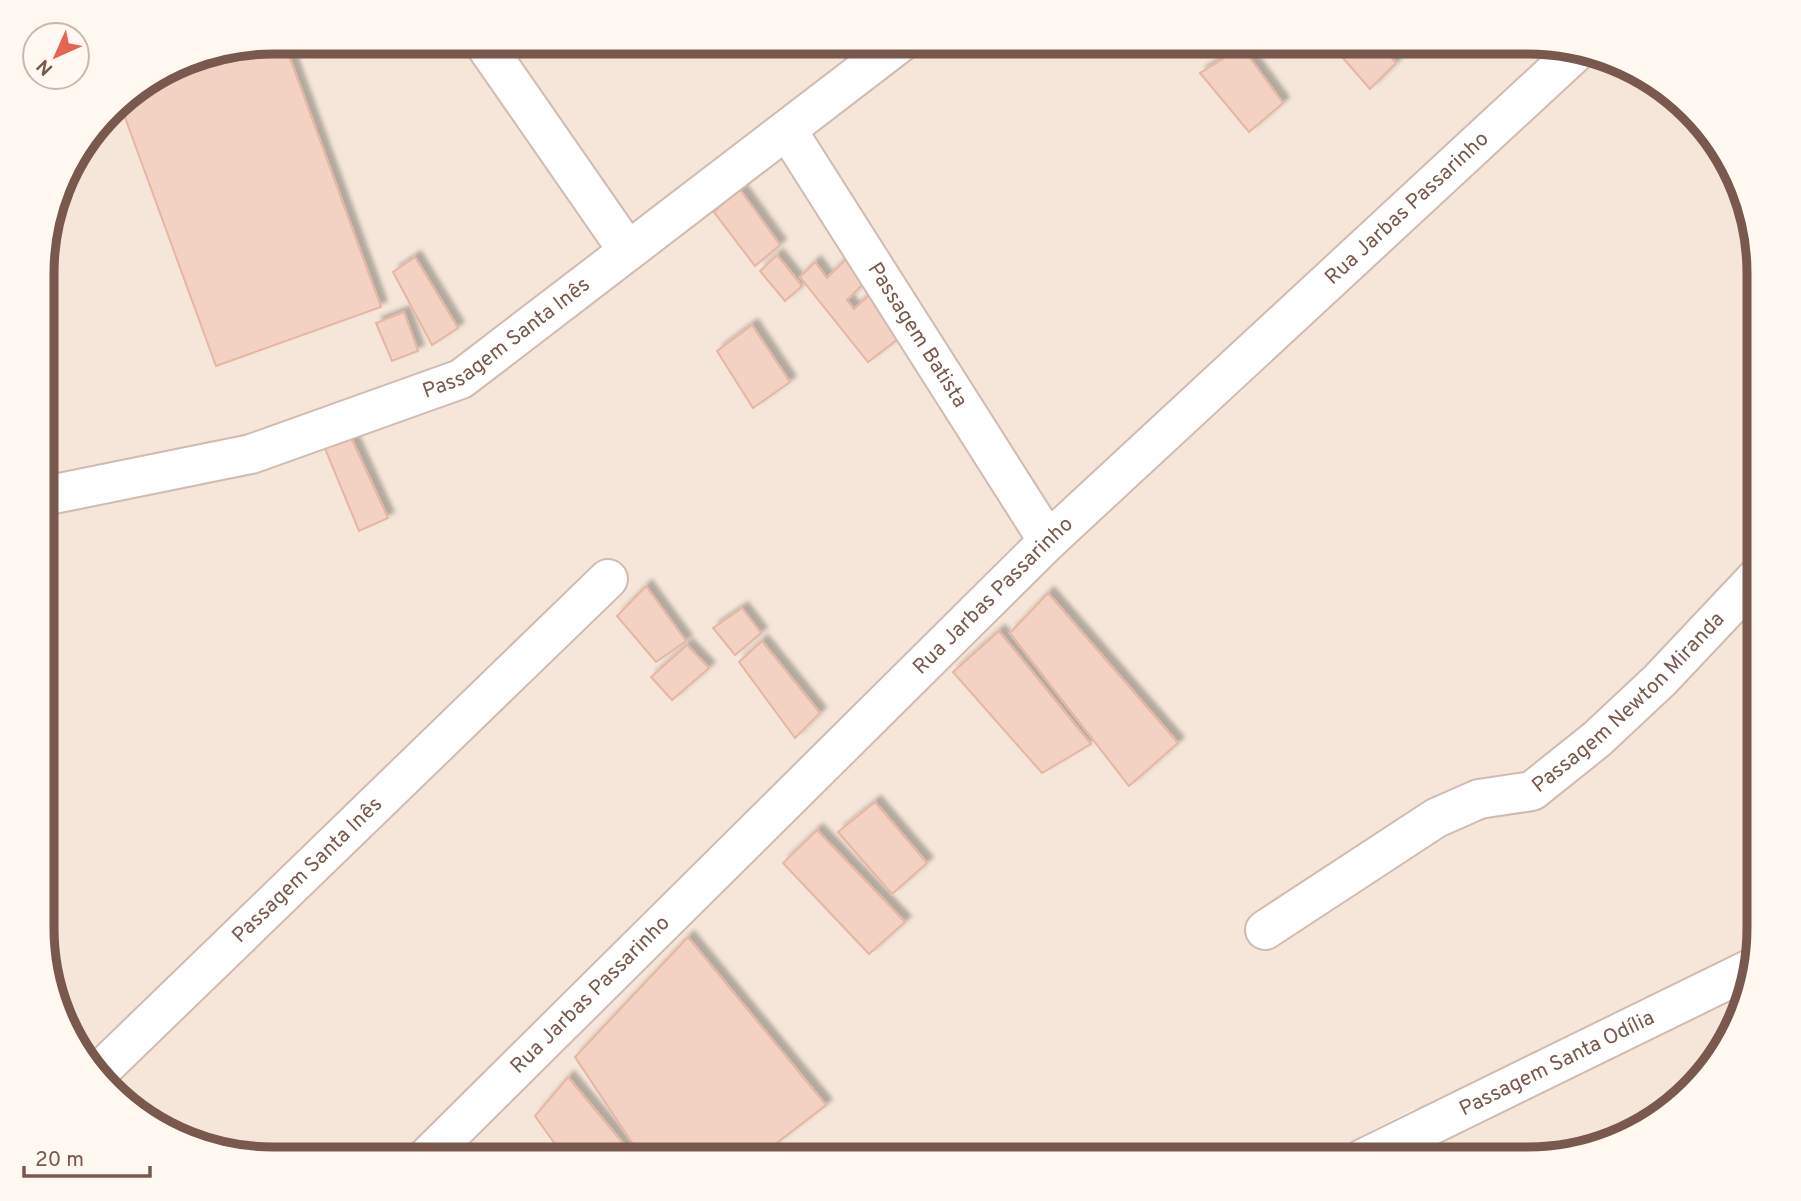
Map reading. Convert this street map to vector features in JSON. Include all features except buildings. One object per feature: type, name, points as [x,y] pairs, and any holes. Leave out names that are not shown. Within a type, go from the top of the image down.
[{"type":"street","points":[[492,55],[628,251]]},
{"type":"street","name":"Passagem Santa Inês","points":[[54,494],[251,454],[461,379],[885,55]]},
{"type":"street","name":"Rua Jarbas Passarinho","points":[[437,1147],[1048,541],[1569,59]]},
{"type":"street","name":"Passagem Batista","points":[[788,130],[1048,541]]},
{"type":"street","name":"Passagem Santa Inês","points":[[104,1067],[608,579]]},
{"type":"street","name":"Passagem Newton Miranda","points":[[1265,930],[1436,818],[1479,799],[1532,791],[1597,739],[1660,680],[1746,589]]},
{"type":"street","name":"Passagem Santa Odília","points":[[1421,1146],[1742,973]]},
{"type":"shaded area","points":[[1528,54],[1585,62],[1612,71],[1650,91],[1683,118],[1702,140],[1717,164],[1735,203],[1743,230],[1746,258],[1746,943],[1743,971],[1724,1025],[1693,1072],[1661,1102],[1612,1130],[1571,1143],[1543,1146],[1439,1146],[1413,1109],[1342,1146],[273,1147],[230,1143],[203,1135],[151,1110],[108,1072],[84,1038],[71,1012],[58,971],[54,928],[54,273],[62,216],[71,189],[91,151],[129,108],[163,84],[216,62],[258,55]]}]
